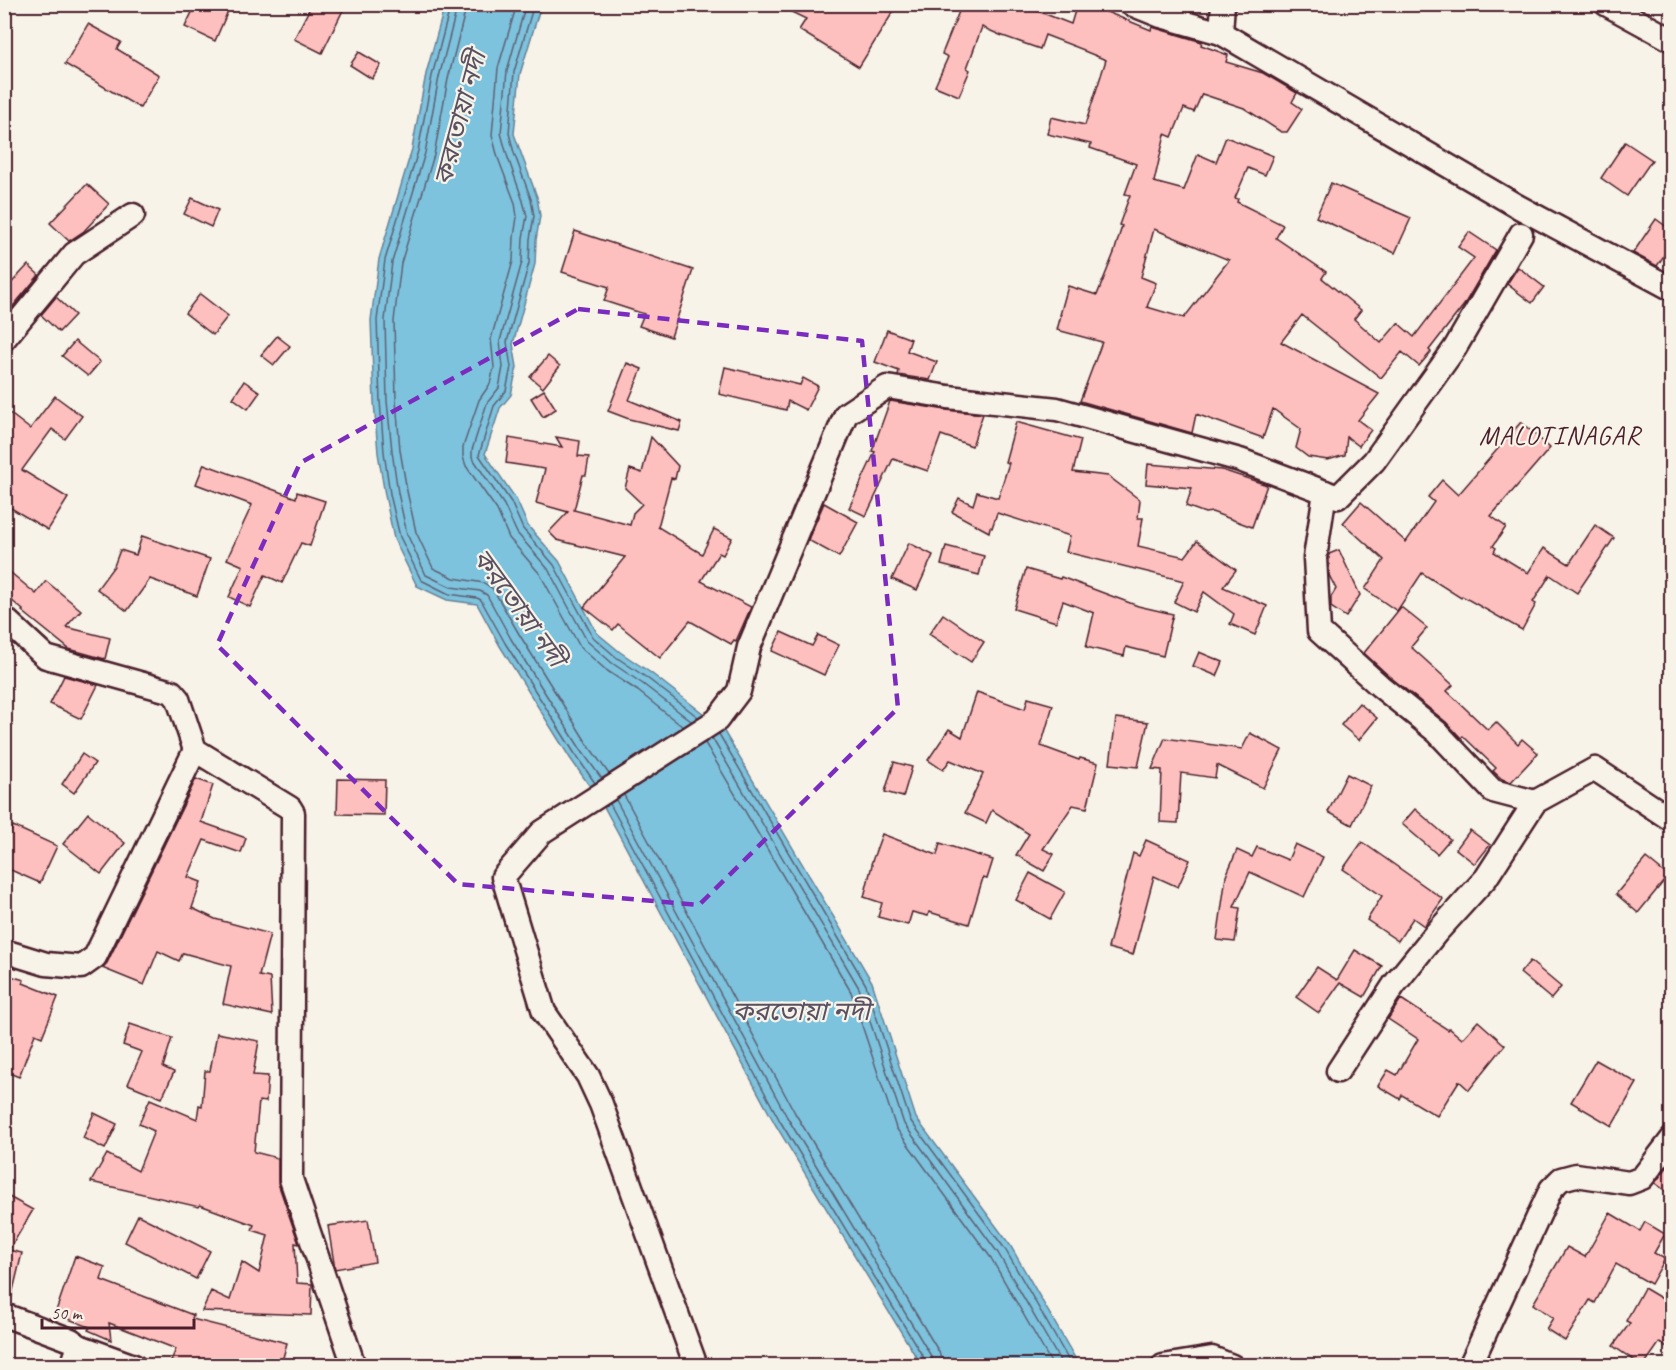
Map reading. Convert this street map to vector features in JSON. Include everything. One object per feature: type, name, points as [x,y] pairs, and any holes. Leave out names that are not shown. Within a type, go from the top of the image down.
[{"type":"street","points":[[1131,4],[1161,16],[1221,33],[1517,206],[1671,289]]},
{"type":"street","points":[[1221,33],[1223,4]]},
{"type":"street","points":[[1606,4],[1671,40]]},
{"type":"street","points":[[4,339],[74,255],[133,215]]},
{"type":"street","points":[[696,1365],[601,1104],[588,1076],[544,1012],[503,877],[542,832],[717,720],[739,691],[749,647],[846,414],[887,387],[948,397],[1057,409],[1240,460],[1338,497],[1374,461],[1455,348],[1521,234]]},
{"type":"street","points":[[1325,492],[1315,558],[1319,631],[1380,686],[1437,732],[1493,791],[1535,802]]},
{"type":"street","points":[[4,618],[46,657],[172,692],[178,699],[195,750],[290,808],[294,813],[291,1179],[354,1365]]},
{"type":"street","points":[[4,951],[46,964],[81,967],[95,957],[195,750]]},
{"type":"street","points":[[1338,1071],[1394,985],[1486,878],[1535,802],[1595,769],[1671,820]]},
{"type":"street","points":[[1470,1365],[1551,1190],[1560,1179],[1576,1175],[1629,1183],[1642,1178],[1671,1139]]},
{"type":"street","points":[[4,1315],[71,1340],[76,1355],[134,1365]]},
{"type":"street","points":[[1163,1365],[1212,1358],[1232,1365]]},
{"type":"highlighted area","points":[[578,309],[862,341],[898,708],[699,905],[458,884],[217,645],[300,463]]},
{"type":"water","name":"করতোয়া নদী","points":[[445,5],[541,5],[520,74],[514,134],[537,197],[540,216],[535,264],[513,344],[517,367],[511,395],[500,408],[485,454],[516,499],[528,526],[559,561],[597,633],[722,728],[872,982],[916,1118],[1010,1245],[1079,1365],[921,1365],[775,1124],[603,805],[570,758],[500,646],[477,604],[447,600],[417,586],[394,539],[378,453],[371,320],[379,259],[412,149],[426,74]]},
{"type":"building","points":[[196,4],[231,4],[215,41],[185,27]]},
{"type":"building","points":[[312,4],[346,4],[322,53],[294,39]]},
{"type":"building","points":[[775,4],[898,4],[859,67],[799,30],[806,19]]},
{"type":"building","points":[[962,4],[1038,4],[1035,10],[1071,24],[1077,4],[1087,4],[1151,30],[1152,27],[1202,42],[1201,45],[1228,55],[1226,62],[1263,73],[1297,93],[1292,102],[1302,109],[1287,132],[1281,132],[1244,108],[1202,94],[1194,112],[1184,108],[1172,137],[1165,134],[1154,182],[1184,190],[1198,154],[1216,162],[1226,137],[1273,156],[1265,175],[1248,168],[1235,198],[1238,199],[1237,202],[1283,225],[1276,238],[1326,272],[1322,278],[1361,310],[1354,319],[1381,343],[1398,323],[1414,337],[1474,258],[1458,247],[1469,232],[1496,250],[1464,305],[1419,366],[1402,352],[1381,378],[1302,315],[1281,342],[1379,394],[1358,420],[1371,430],[1359,446],[1347,437],[1345,455],[1328,460],[1308,457],[1296,448],[1301,429],[1273,409],[1263,438],[1196,414],[1192,433],[1080,401],[1102,342],[1057,330],[1060,315],[1068,286],[1097,295],[1114,253],[1122,226],[1119,225],[1130,195],[1125,194],[1136,164],[1090,148],[1091,144],[1047,134],[1051,117],[1085,125],[1106,60],[1045,35],[1040,49],[982,27],[967,68],[970,70],[959,96],[935,86],[948,57],[942,54]],"holes":[[[1154,229],[1229,260],[1184,318],[1147,307],[1156,283],[1141,277]]]},
{"type":"building","points":[[88,24],[121,42],[117,49],[159,75],[140,108],[65,64]]},
{"type":"building","points":[[359,52],[381,65],[372,79],[350,65]]},
{"type":"building","points":[[1625,142],[1652,160],[1627,196],[1601,178]]},
{"type":"building","points":[[1331,183],[1411,218],[1395,253],[1316,217]]},
{"type":"building","points":[[87,184],[109,204],[84,231],[69,241],[50,223]]},
{"type":"building","points":[[192,198],[218,210],[211,227],[184,214]]},
{"type":"building","points":[[1656,219],[1671,230],[1671,245],[1657,266],[1633,253]]},
{"type":"building","points":[[575,231],[693,270],[671,337],[639,326],[644,314],[604,301],[609,287],[562,272]]},
{"type":"building","points":[[28,265],[39,275],[4,317],[4,291]]},
{"type":"building","points":[[1518,267],[1544,287],[1532,303],[1507,284]]},
{"type":"building","points":[[200,294],[228,316],[213,335],[185,313]]},
{"type":"building","points":[[56,297],[75,315],[59,332],[41,315]]},
{"type":"building","points":[[887,330],[911,339],[907,351],[937,362],[930,380],[898,375],[899,371],[875,362]]},
{"type":"building","points":[[277,336],[290,346],[274,365],[261,355]]},
{"type":"building","points":[[75,341],[100,362],[88,376],[62,356]]},
{"type":"building","points":[[548,356],[560,366],[543,388],[530,377]]},
{"type":"building","points":[[627,363],[642,369],[629,400],[682,422],[679,431],[629,419],[608,411]]},
{"type":"building","points":[[725,367],[800,385],[803,378],[818,386],[806,410],[788,401],[786,410],[719,394]]},
{"type":"building","points":[[244,381],[260,392],[248,409],[233,398]]},
{"type":"building","points":[[544,390],[556,409],[543,417],[531,398]]},
{"type":"building","points":[[55,396],[82,416],[65,439],[52,429],[22,470],[68,498],[48,530],[4,504],[4,409],[30,429]]},
{"type":"building","points":[[890,401],[983,414],[972,446],[941,435],[928,471],[893,459],[866,516],[849,508],[875,452],[872,451]]},
{"type":"building","points":[[1016,422],[1081,440],[1073,472],[1108,476],[1140,500],[1138,518],[1143,518],[1138,546],[1185,557],[1197,541],[1236,570],[1223,587],[1267,606],[1255,635],[1230,624],[1234,614],[1204,592],[1194,612],[1174,602],[1184,581],[1066,552],[1070,536],[997,513],[989,532],[952,512],[959,498],[973,505],[977,492],[998,498],[1009,463],[1005,462]]},
{"type":"building","points":[[1521,422],[1550,448],[1491,516],[1506,527],[1493,546],[1496,548],[1494,552],[1528,573],[1544,548],[1569,564],[1595,525],[1614,538],[1577,593],[1550,575],[1533,602],[1536,604],[1522,630],[1462,596],[1461,598],[1422,573],[1397,611],[1365,589],[1384,560],[1343,523],[1361,502],[1406,542],[1434,502],[1428,497],[1442,480],[1458,495]]},
{"type":"building","points":[[556,437],[580,441],[578,456],[589,457],[586,475],[583,475],[574,510],[630,525],[633,513],[642,504],[625,488],[630,469],[642,473],[651,437],[678,466],[675,479],[671,478],[658,527],[702,554],[714,529],[732,538],[723,555],[719,553],[701,581],[751,607],[736,641],[734,640],[731,644],[690,621],[660,658],[618,624],[613,630],[584,607],[625,557],[557,540],[549,532],[568,512],[536,503],[545,469],[506,463],[509,438],[562,447]]},
{"type":"building","points":[[204,464],[296,498],[297,492],[325,501],[310,546],[301,543],[282,583],[265,575],[250,607],[229,597],[243,566],[227,559],[252,505],[196,484]]},
{"type":"building","points":[[1148,464],[1222,470],[1267,485],[1252,527],[1212,512],[1205,513],[1186,506],[1192,488],[1146,484]]},
{"type":"building","points":[[824,503],[858,522],[839,557],[808,540]]},
{"type":"building","points":[[142,536],[210,559],[197,596],[150,579],[127,611],[97,589],[114,566],[120,550],[136,555]]},
{"type":"building","points":[[909,543],[933,555],[917,590],[892,579]]},
{"type":"building","points":[[946,546],[984,556],[979,575],[941,565]]},
{"type":"building","points":[[1339,550],[1360,595],[1346,617],[1331,607],[1331,597],[1336,589],[1329,575],[1329,554]]},
{"type":"building","points":[[4,567],[36,594],[46,581],[81,610],[66,627],[110,638],[105,659],[69,649],[22,611],[4,594]]},
{"type":"building","points":[[1026,569],[1060,579],[1061,577],[1138,606],[1173,614],[1163,656],[1126,647],[1124,656],[1086,647],[1094,613],[1063,601],[1056,622],[1014,609]]},
{"type":"building","points":[[1401,607],[1427,628],[1411,647],[1453,685],[1447,691],[1488,730],[1496,722],[1518,744],[1522,739],[1538,753],[1511,782],[1502,779],[1493,771],[1496,768],[1463,736],[1461,738],[1446,722],[1364,653]]},
{"type":"building","points":[[943,614],[984,642],[971,662],[929,634]]},
{"type":"building","points":[[781,632],[812,646],[818,635],[839,645],[824,675],[772,651]]},
{"type":"building","points":[[1199,652],[1223,662],[1217,676],[1193,666]]},
{"type":"building","points":[[64,676],[98,685],[81,719],[50,704]]},
{"type":"building","points":[[977,692],[1025,709],[1028,698],[1053,705],[1041,746],[1079,760],[1080,758],[1098,763],[1087,808],[1073,805],[1043,849],[1054,854],[1044,871],[1016,855],[1029,834],[992,810],[986,823],[965,813],[983,774],[950,760],[943,770],[928,760],[949,729],[962,737]]},
{"type":"building","points":[[1359,703],[1377,718],[1359,740],[1341,725]]},
{"type":"building","points":[[1116,718],[1148,722],[1138,767],[1110,764]]},
{"type":"building","points":[[1250,733],[1282,750],[1263,788],[1217,765],[1215,778],[1181,773],[1178,823],[1160,822],[1162,770],[1152,769],[1165,738],[1242,749]]},
{"type":"building","points":[[82,754],[95,763],[74,793],[62,784]]},
{"type":"building","points":[[894,762],[912,767],[903,797],[885,792]]},
{"type":"building","points":[[1347,774],[1371,786],[1352,825],[1328,812]]},
{"type":"building","points":[[196,779],[213,785],[201,822],[246,838],[241,853],[204,840],[188,877],[201,882],[192,908],[215,919],[270,934],[259,976],[270,978],[272,1015],[223,1004],[231,966],[183,953],[179,961],[158,951],[144,985],[102,968],[107,963]]},
{"type":"building","points":[[338,779],[385,780],[384,815],[337,814]]},
{"type":"building","points":[[1415,809],[1450,839],[1437,854],[1402,824]]},
{"type":"building","points":[[88,813],[125,843],[101,874],[63,844]]},
{"type":"building","points":[[13,826],[57,846],[40,883],[4,867],[4,844]]},
{"type":"building","points":[[1470,830],[1490,845],[1475,864],[1456,849]]},
{"type":"building","points":[[882,834],[937,855],[940,843],[993,860],[987,879],[983,878],[969,924],[929,912],[928,916],[912,912],[908,925],[878,917],[882,903],[864,897],[871,864]]},
{"type":"building","points":[[1146,840],[1190,860],[1178,887],[1154,876],[1133,955],[1108,948],[1133,853],[1139,856]]},
{"type":"building","points":[[1362,842],[1443,899],[1424,926],[1413,918],[1398,941],[1367,920],[1382,896],[1343,869]]},
{"type":"building","points":[[1295,844],[1323,857],[1304,897],[1250,872],[1234,907],[1240,908],[1235,942],[1217,940],[1226,876],[1237,850],[1252,857],[1257,847],[1288,860]]},
{"type":"building","points":[[1646,858],[1668,876],[1638,913],[1616,894]]},
{"type":"building","points":[[1030,873],[1065,892],[1050,919],[1016,900]]},
{"type":"building","points":[[1355,950],[1382,966],[1364,997],[1340,983],[1319,1013],[1296,997],[1317,967],[1337,980]]},
{"type":"building","points":[[1530,961],[1561,987],[1551,999],[1520,973]]},
{"type":"building","points":[[4,974],[24,980],[23,983],[58,997],[42,1037],[35,1034],[19,1077],[4,1071]]},
{"type":"building","points":[[1401,999],[1448,1030],[1449,1028],[1462,1039],[1478,1021],[1505,1045],[1469,1090],[1459,1081],[1437,1116],[1402,1095],[1400,1099],[1378,1086],[1388,1070],[1397,1075],[1418,1039],[1388,1019]]},
{"type":"building","points":[[130,1024],[172,1038],[163,1067],[174,1072],[162,1098],[128,1084],[142,1052],[123,1045]]},
{"type":"building","points":[[217,1033],[259,1041],[253,1075],[268,1076],[266,1102],[259,1101],[254,1152],[278,1158],[278,1183],[299,1244],[295,1243],[297,1283],[312,1284],[311,1315],[202,1311],[211,1291],[230,1300],[242,1262],[259,1273],[268,1235],[252,1230],[254,1225],[200,1205],[199,1207],[91,1182],[107,1154],[138,1171],[154,1131],[139,1124],[150,1099],[197,1119],[199,1105],[202,1106],[205,1071],[210,1071]]},
{"type":"building","points":[[1596,1060],[1637,1083],[1612,1126],[1571,1102]]},
{"type":"building","points":[[94,1113],[117,1124],[105,1149],[83,1138]]},
{"type":"building","points":[[1671,1162],[1671,1195],[1655,1183]]},
{"type":"building","points":[[9,1197],[33,1210],[9,1250],[22,1253],[11,1299],[4,1299],[4,1206]]},
{"type":"building","points":[[1610,1213],[1640,1231],[1645,1222],[1665,1234],[1654,1253],[1665,1259],[1651,1284],[1616,1264],[1595,1303],[1590,1300],[1565,1341],[1546,1329],[1553,1318],[1533,1304],[1567,1247],[1585,1257]]},
{"type":"building","points":[[138,1215],[210,1251],[196,1279],[125,1242]]},
{"type":"building","points":[[368,1220],[375,1262],[335,1269],[328,1226]]},
{"type":"building","points":[[75,1256],[105,1267],[101,1280],[193,1315],[192,1319],[287,1343],[281,1365],[180,1365],[171,1361],[176,1349],[109,1323],[111,1340],[88,1330],[90,1327],[55,1314]]},
{"type":"building","points":[[1644,1288],[1671,1304],[1671,1350],[1660,1342],[1644,1365],[1641,1365],[1613,1346],[1630,1323],[1626,1321]]},
{"type":"district","name":"MALOTINAGAR","points":[[1560,435]]}]
